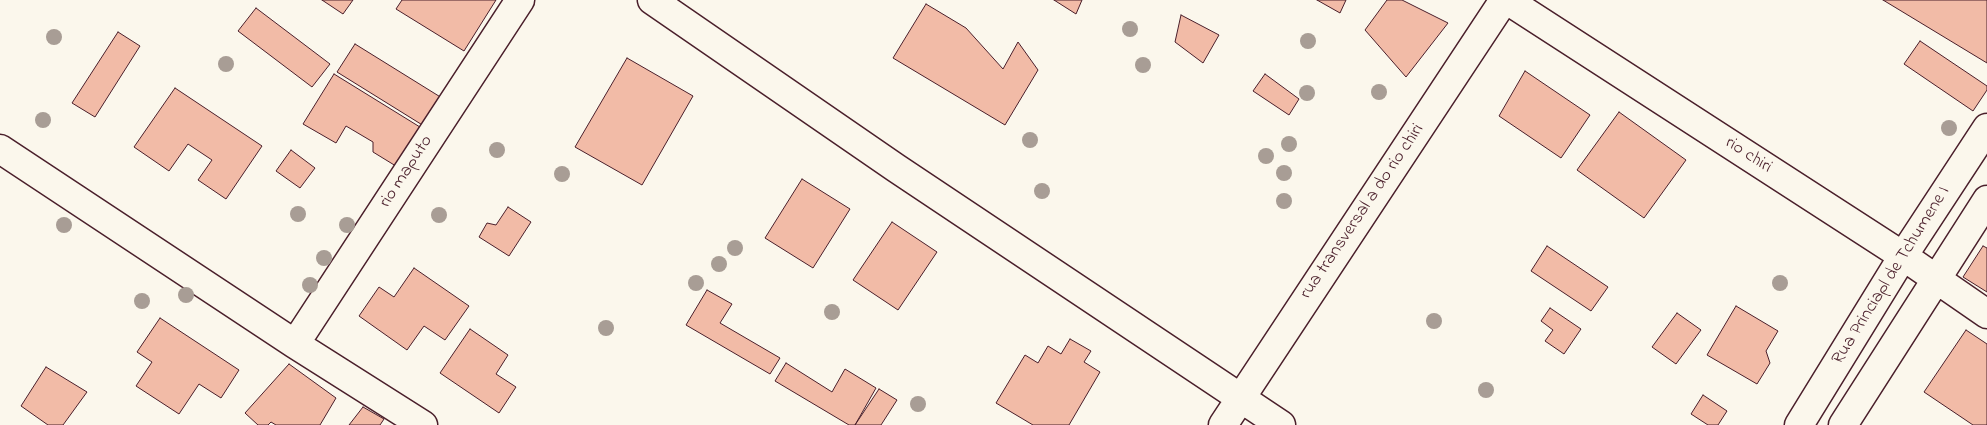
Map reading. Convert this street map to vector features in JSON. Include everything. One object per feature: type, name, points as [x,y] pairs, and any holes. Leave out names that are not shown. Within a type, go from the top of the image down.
[{"type":"street","name":"rio maputo","points":[[295,344],[520,0]]},
{"type":"street","points":[[652,0],[896,168],[1281,425]]},
{"type":"street","name":"rua transversal a do rio chiri","points":[[1223,425],[1506,0]]},
{"type":"street","name":"rio chiri","points":[[1506,0],[1903,256],[1987,314]]},
{"type":"street","name":"Rua Princiapl de Tchumene I","points":[[1799,425],[1903,256],[1987,128]]},
{"type":"street","points":[[0,149],[295,344],[423,425]]},
{"type":"street","points":[[1843,425],[1987,200]]},
{"type":"building","points":[[322,0],[353,0],[343,14]]},
{"type":"building","points":[[402,0],[496,0],[464,51],[396,9]]},
{"type":"building","points":[[1054,0],[1082,0],[1076,14]]},
{"type":"building","points":[[1317,0],[1346,0],[1340,13]]},
{"type":"building","points":[[1387,0],[1402,0],[1448,23],[1406,77],[1365,30]]},
{"type":"building","points":[[1883,0],[1987,0],[1987,63]]},
{"type":"building","points":[[926,4],[966,28],[1003,69],[1018,42],[1038,70],[1005,125],[893,58]]},
{"type":"building","points":[[256,8],[330,64],[312,87],[238,31]]},
{"type":"building","points":[[1181,15],[1219,35],[1203,63],[1175,42]]},
{"type":"building","points":[[118,32],[140,46],[95,117],[72,103]]},
{"type":"building","points":[[1920,41],[1987,86],[1987,90],[1973,111],[1904,64]]},
{"type":"building","points":[[355,44],[442,98],[424,126],[337,72]]},
{"type":"building","points":[[627,58],[693,96],[642,185],[575,147]]},
{"type":"building","points":[[1525,71],[1590,115],[1561,158],[1499,116]]},
{"type":"building","points":[[334,74],[428,132],[404,171],[373,152],[373,142],[346,126],[336,143],[303,124]]},
{"type":"building","points":[[1265,74],[1299,99],[1289,115],[1253,91]]},
{"type":"building","points":[[175,88],[262,146],[226,199],[198,180],[212,160],[188,144],[169,171],[134,147]]},
{"type":"building","points":[[1619,112],[1686,160],[1644,218],[1577,170]]},
{"type":"building","points":[[291,150],[315,168],[300,188],[276,171]]},
{"type":"building","points":[[802,179],[850,209],[813,268],[765,238]]},
{"type":"building","points":[[508,207],[531,222],[509,256],[479,237],[487,223],[496,225]]},
{"type":"building","points":[[892,222],[937,252],[898,310],[853,280]]},
{"type":"building","points":[[1547,246],[1608,287],[1591,311],[1531,271]]},
{"type":"building","points":[[1983,246],[1987,248],[1987,292],[1963,277]]},
{"type":"building","points":[[414,268],[469,306],[445,340],[424,326],[407,350],[359,316],[379,287],[394,297]]},
{"type":"building","points":[[707,290],[732,304],[720,323],[780,358],[770,374],[686,325]]},
{"type":"building","points":[[1736,306],[1778,331],[1766,351],[1770,363],[1757,384],[1707,355]]},
{"type":"building","points":[[1550,308],[1581,329],[1564,354],[1545,341],[1553,330],[1541,321]]},
{"type":"building","points":[[1677,313],[1701,330],[1676,364],[1652,347]]},
{"type":"building","points":[[160,318],[239,370],[221,398],[199,384],[179,414],[136,386],[152,362],[137,352]]},
{"type":"building","points":[[470,329],[508,355],[496,374],[516,387],[499,413],[440,373]]},
{"type":"building","points":[[1966,330],[1987,344],[1987,425],[1973,425],[1924,392]]},
{"type":"building","points":[[1070,339],[1091,351],[1084,362],[1100,372],[1069,425],[1033,425],[996,403],[1025,355],[1038,363],[1048,346],[1061,354]]},
{"type":"building","points":[[786,363],[832,392],[845,369],[876,388],[855,425],[849,425],[775,381]]},
{"type":"building","points":[[289,364],[336,398],[320,425],[276,425],[271,422],[268,425],[258,425],[245,413]]},
{"type":"building","points":[[46,367],[87,392],[63,425],[48,425],[21,406]]},
{"type":"building","points":[[879,389],[897,400],[881,425],[855,425]]},
{"type":"building","points":[[1703,395],[1727,411],[1718,425],[1708,425],[1691,414]]},
{"type":"building","points":[[363,407],[384,419],[380,425],[349,425]]}]
